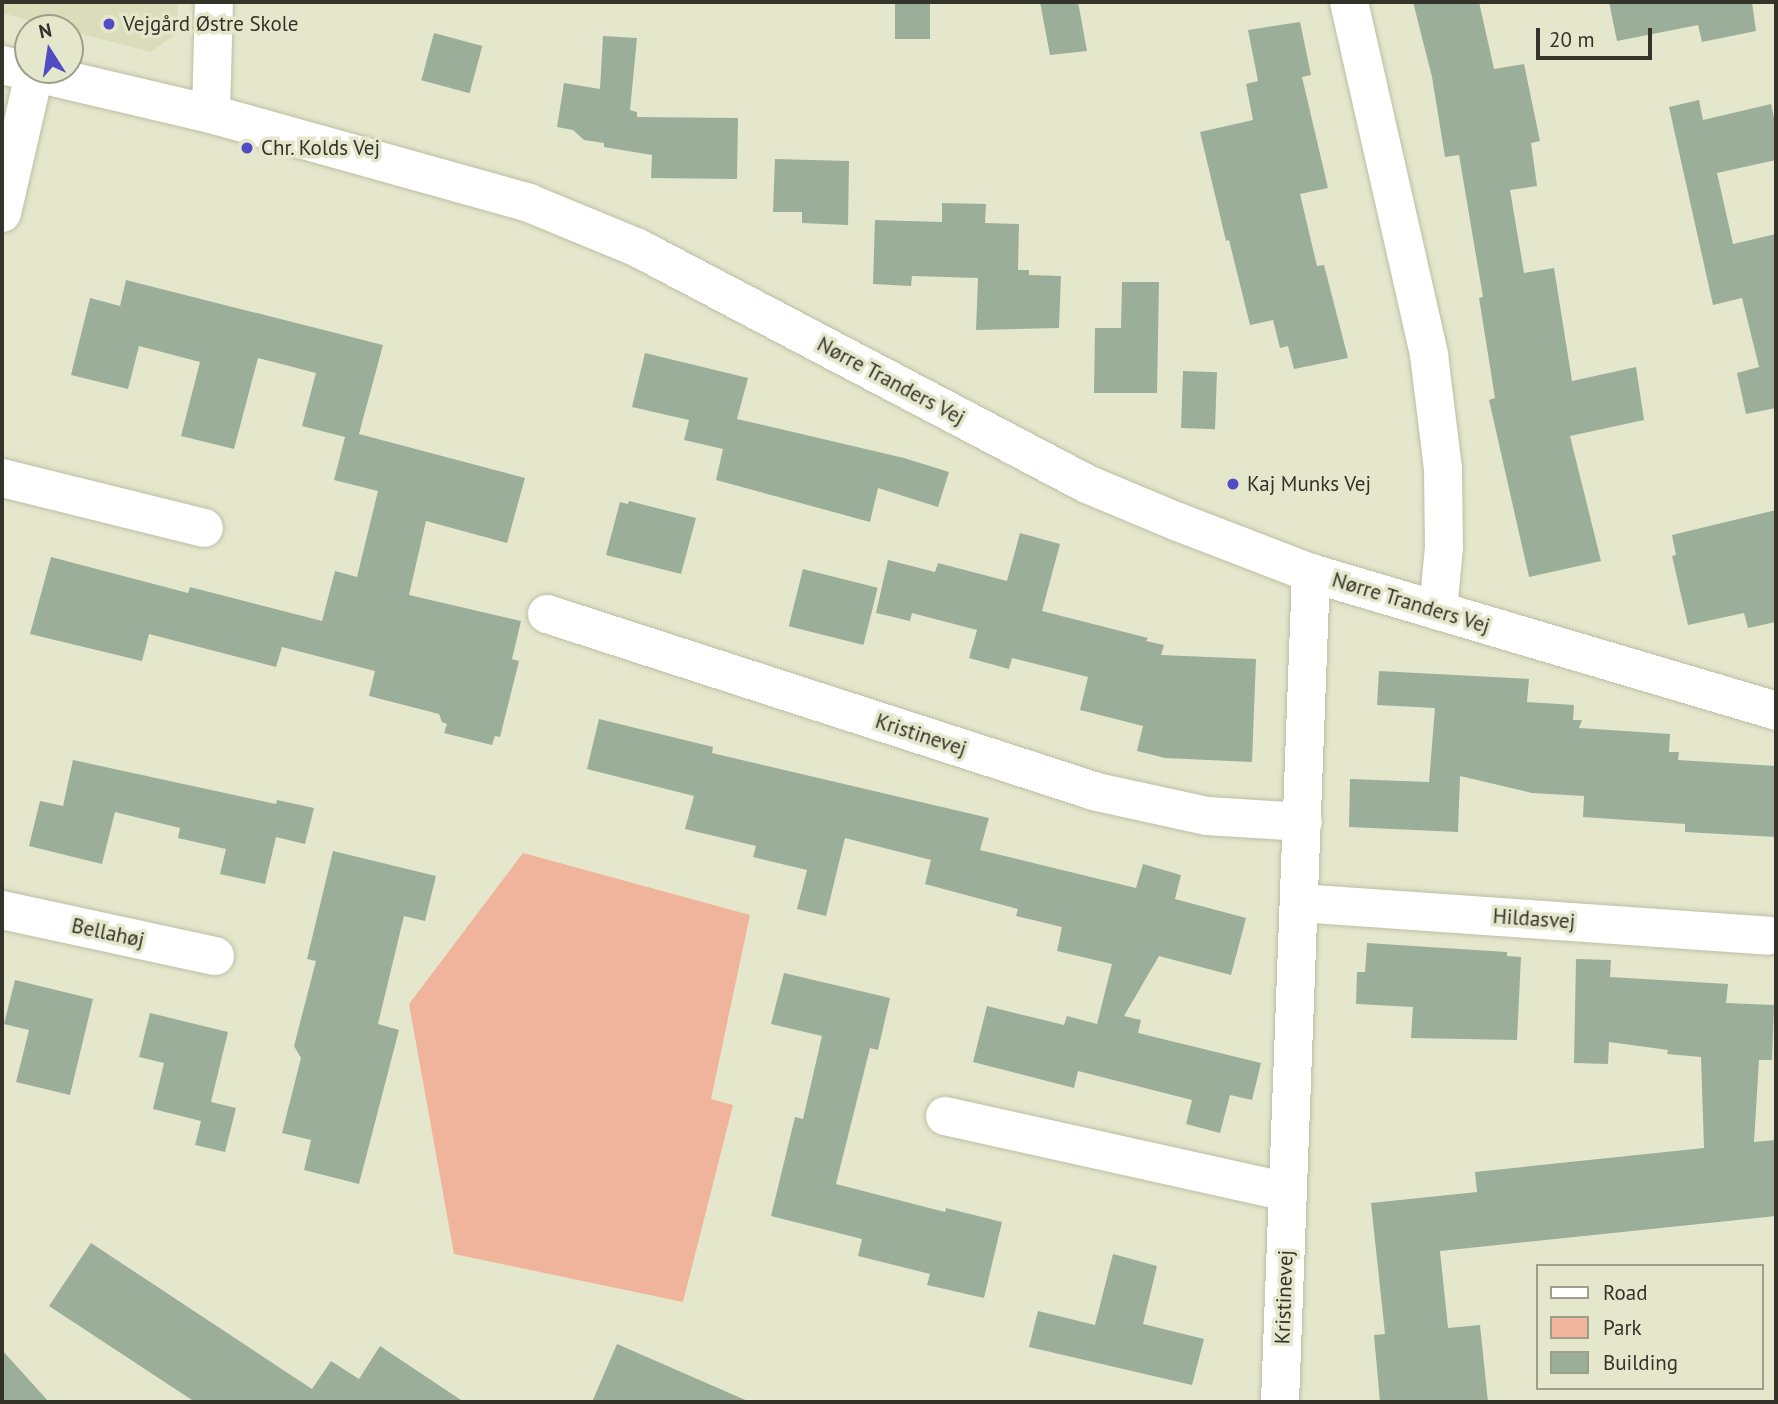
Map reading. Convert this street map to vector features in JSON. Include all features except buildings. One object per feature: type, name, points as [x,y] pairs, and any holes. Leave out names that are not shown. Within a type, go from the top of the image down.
[{"type":"street","points":[[211,114],[214,2]]},
{"type":"street","points":[[1349,2],[1429,355],[1443,470],[1444,547],[1438,611]]},
{"type":"street","points":[[2,213],[16,84]]},
{"type":"street","name":"Nørre Tranders Vej","points":[[79,84],[211,114],[529,204],[638,248],[1087,484],[1311,573],[1776,711]]},
{"type":"street","points":[[2,478],[204,528]]},
{"type":"street","name":"Kristinevej","points":[[1280,1402],[1311,573]]},
{"type":"street","name":"Kristinevej","points":[[547,614],[1097,792],[1207,816],[1303,822]]},
{"type":"street","name":"Hildasvej","points":[[1300,903],[1768,936]]},
{"type":"street","name":"Bellahøj","points":[[2,910],[215,956]]},
{"type":"street","points":[[945,1116],[1288,1192]]},
{"type":"shaded area","name":"Vejgård Østre Skole","points":[[2,2],[178,2],[177,33],[151,52],[84,35],[84,14],[14,14],[14,16],[2,13]]},
{"type":"green space","points":[[523,853],[750,915],[711,1099],[733,1105],[683,1302],[454,1254],[409,1004]]},
{"type":"place","name":"Vejgård Østre Skole","points":[[109,24]]},
{"type":"place","name":"Chr. Kolds Vej","points":[[247,148]]},
{"type":"place","name":"Kaj Munks Vej","points":[[1233,484]]}]
